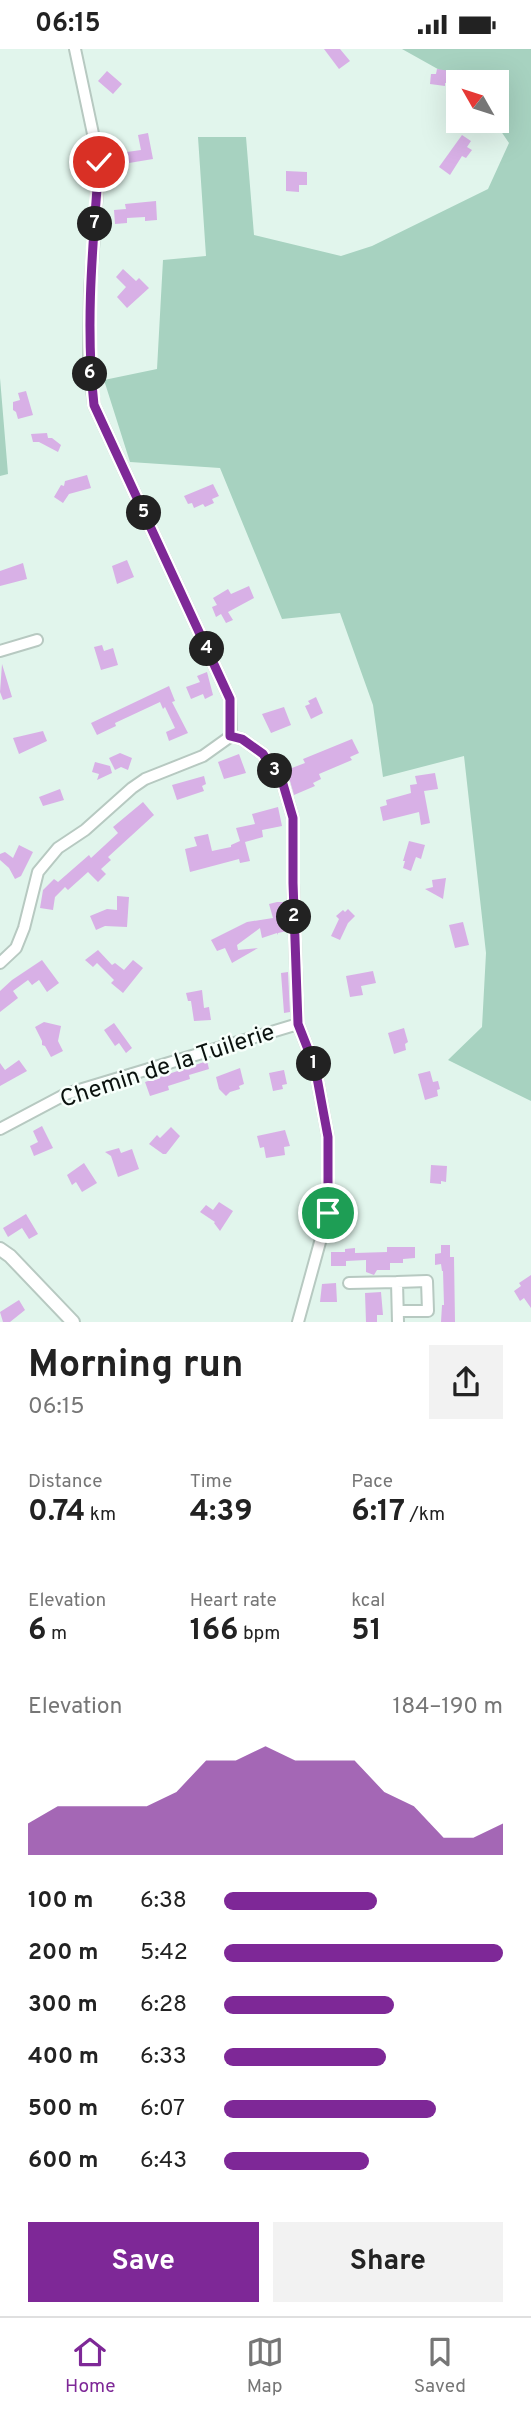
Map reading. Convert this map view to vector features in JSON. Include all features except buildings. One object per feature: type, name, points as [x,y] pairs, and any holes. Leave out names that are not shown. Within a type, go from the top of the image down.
[{"type":"street","points":[[75,49],[99,162],[90,292],[89,364],[94,405],[230,699],[230,736]]},
{"type":"street","points":[[0,651],[37,640]]},
{"type":"street","points":[[0,963],[16,948],[24,928],[38,872],[58,848],[85,830],[138,783],[203,756],[230,736]]},
{"type":"street","points":[[230,736],[242,739],[263,754],[283,784],[293,818],[298,1024],[315,1067],[328,1137],[328,1213],[298,1322]]},
{"type":"street","name":"Chemin de la Tuilerie","points":[[0,1129],[66,1094],[298,1024]]},
{"type":"street","points":[[0,1249],[73,1322]]},
{"type":"street","points":[[349,1283],[427,1281],[428,1311],[398,1316],[397,1282]]},
{"type":"green space","points":[[402,49],[531,49],[531,1101],[448,1060],[482,1027],[486,953],[464,756],[383,777],[373,705],[340,613],[282,619],[220,468],[130,462],[104,380],[157,369],[163,260],[206,256],[198,137],[246,137],[254,235],[341,256],[372,246],[488,189],[509,143],[502,133],[509,133],[509,70],[446,70],[446,74]]},
{"type":"green space","points":[[0,378],[8,474],[0,476]]},
{"type":"route","points":[[99,162],[90,292],[89,364],[94,405],[230,699],[230,736],[242,739],[263,754],[283,784],[293,818],[298,1024],[315,1067],[328,1137],[328,1213]]}]
